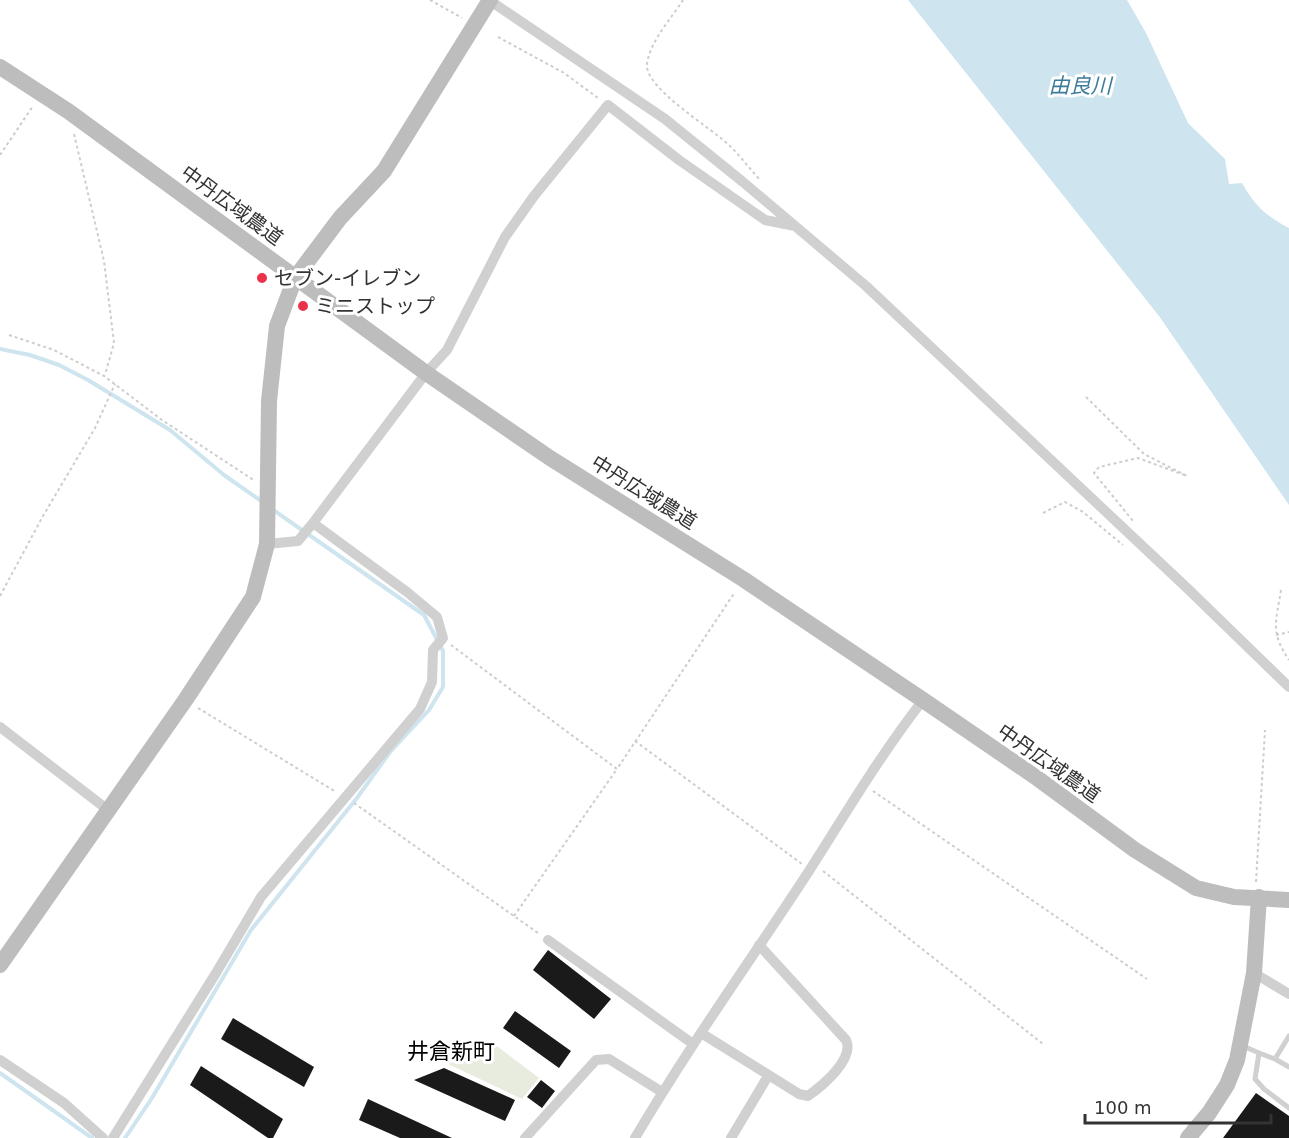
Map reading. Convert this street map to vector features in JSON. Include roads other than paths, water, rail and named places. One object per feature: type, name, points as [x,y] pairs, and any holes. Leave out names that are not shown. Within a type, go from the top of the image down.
[{"type":"street","points":[[3,954],[186,699],[253,597],[267,544],[269,401],[277,326],[295,278],[340,218],[384,171],[489,0],[665,119],[866,286],[1289,687]]},
{"type":"street","name":"中丹広域農道","points":[[0,67],[68,111],[426,373],[550,458],[743,579],[923,700],[1037,778],[1135,850],[1196,888],[1233,897],[1289,900]]},
{"type":"street","points":[[267,544],[298,541],[313,523],[426,373],[447,350],[511,229],[534,196],[608,105],[679,160],[765,220],[795,226]]},
{"type":"street","points":[[113,1138],[261,897],[420,709],[432,682],[434,650],[443,638],[437,617],[313,523]]},
{"type":"street","points":[[635,1138],[693,1044],[812,866],[863,785],[923,700]]},
{"type":"street","points":[[0,727],[108,810]]},
{"type":"street","points":[[1188,1138],[1209,1113],[1227,1085],[1241,1045],[1254,973],[1259,897]]},
{"type":"street","points":[[548,940],[693,1044]]},
{"type":"street","points":[[701,1033],[799,1094],[808,1096],[836,1072],[847,1053],[849,1045],[846,1040],[759,945]]},
{"type":"street","points":[[1254,973],[1289,994]]},
{"type":"street","points":[[525,1138],[596,1059],[609,1059],[662,1092]]},
{"type":"street","points":[[0,1060],[63,1103],[103,1138]]},
{"type":"street","points":[[731,1138],[768,1076]]},
{"type":"lane","points":[[1275,1059],[1289,1036]]},
{"type":"lane","points":[[1241,1045],[1289,1067]]},
{"type":"lane","points":[[1259,1053],[1255,1078],[1264,1089],[1289,1108]]},
{"type":"water","name":"由良川","points":[[908,0],[1127,0],[1146,33],[1188,123],[1225,159],[1229,184],[1242,183],[1261,209],[1289,228],[1289,505],[1159,316]]},
{"type":"waterway","points":[[0,349],[30,355],[59,365],[88,380],[170,430],[224,475],[264,503]]},
{"type":"waterway","points":[[125,1138],[152,1098],[251,930],[357,798],[390,752],[429,710],[443,687],[443,651],[424,615],[272,509]]},
{"type":"waterway","points":[[0,1073],[92,1138]]},
{"type":"place","name":"セブン-イレブン","points":[[262,278]]},
{"type":"place","name":"ミニストップ","points":[[303,306]]},
{"type":"district","name":"井倉新町","points":[[451,1051]]}]
